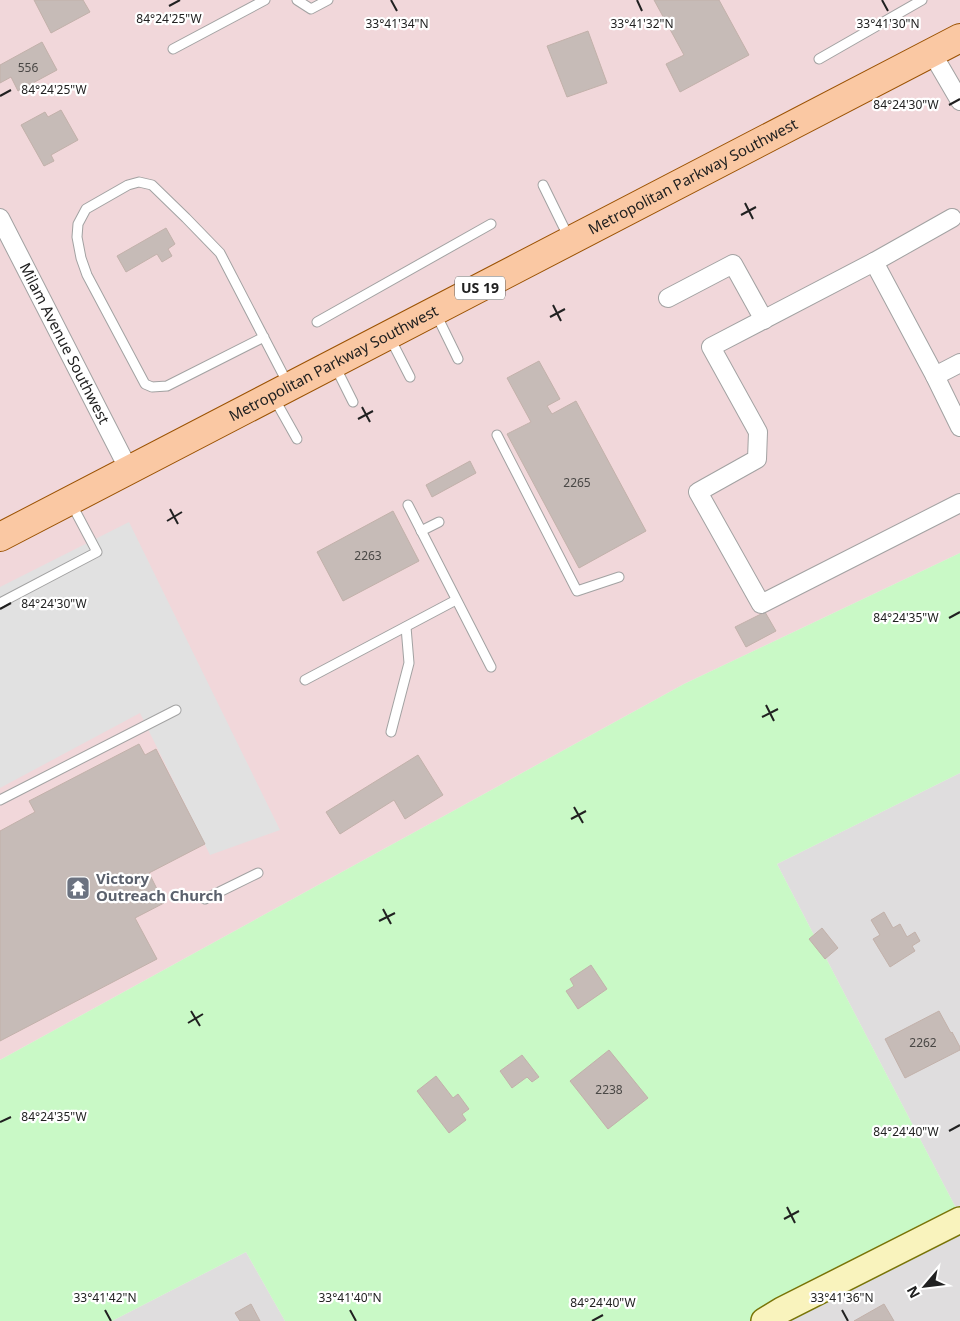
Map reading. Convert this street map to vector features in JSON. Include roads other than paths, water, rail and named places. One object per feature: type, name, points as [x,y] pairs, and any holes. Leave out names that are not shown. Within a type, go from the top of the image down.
[{"type":"main road","name":"Metropolitan Parkway Southwest","points":[[0,537],[960,38]]},
{"type":"street","points":[[932,53],[960,101]]},
{"type":"street","name":"Milam Avenue Southwest","points":[[0,218],[129,470]]},
{"type":"street","points":[[952,218],[874,262],[711,348],[758,432],[757,459],[698,492],[761,604],[960,503]]},
{"type":"street","points":[[874,262],[960,427]]},
{"type":"street","points":[[668,298],[733,264],[764,320]]},
{"type":"street","points":[[935,376],[960,363]]},
{"type":"street","points":[[764,1321],[782,1310],[960,1220]]},
{"type":"lane","points":[[173,49],[265,0]]},
{"type":"lane","points":[[297,0],[312,9],[328,0]]},
{"type":"lane","points":[[819,59],[922,0]]},
{"type":"lane","points":[[264,337],[168,386],[152,387],[145,384],[87,275],[81,258],[77,237],[78,224],[86,209],[128,185],[139,182],[152,185],[220,253],[264,337],[297,439]]},
{"type":"lane","points":[[543,186],[570,241]]},
{"type":"lane","points":[[317,322],[491,224]]},
{"type":"lane","points":[[435,311],[458,359]]},
{"type":"lane","points":[[388,335],[410,376]]},
{"type":"lane","points":[[334,364],[353,402]]},
{"type":"lane","points":[[497,435],[577,592],[619,577]]},
{"type":"lane","points":[[0,603],[97,552],[70,500]]},
{"type":"lane","points":[[408,505],[491,667]]},
{"type":"lane","points":[[421,531],[439,522]]},
{"type":"lane","points":[[305,680],[456,600]]},
{"type":"lane","points":[[391,732],[409,663],[406,627]]},
{"type":"lane","points":[[0,800],[176,710]]},
{"type":"lane","points":[[205,899],[258,873]]},
{"type":"place","name":"Victory Outreach Church","points":[[78,888]]}]
